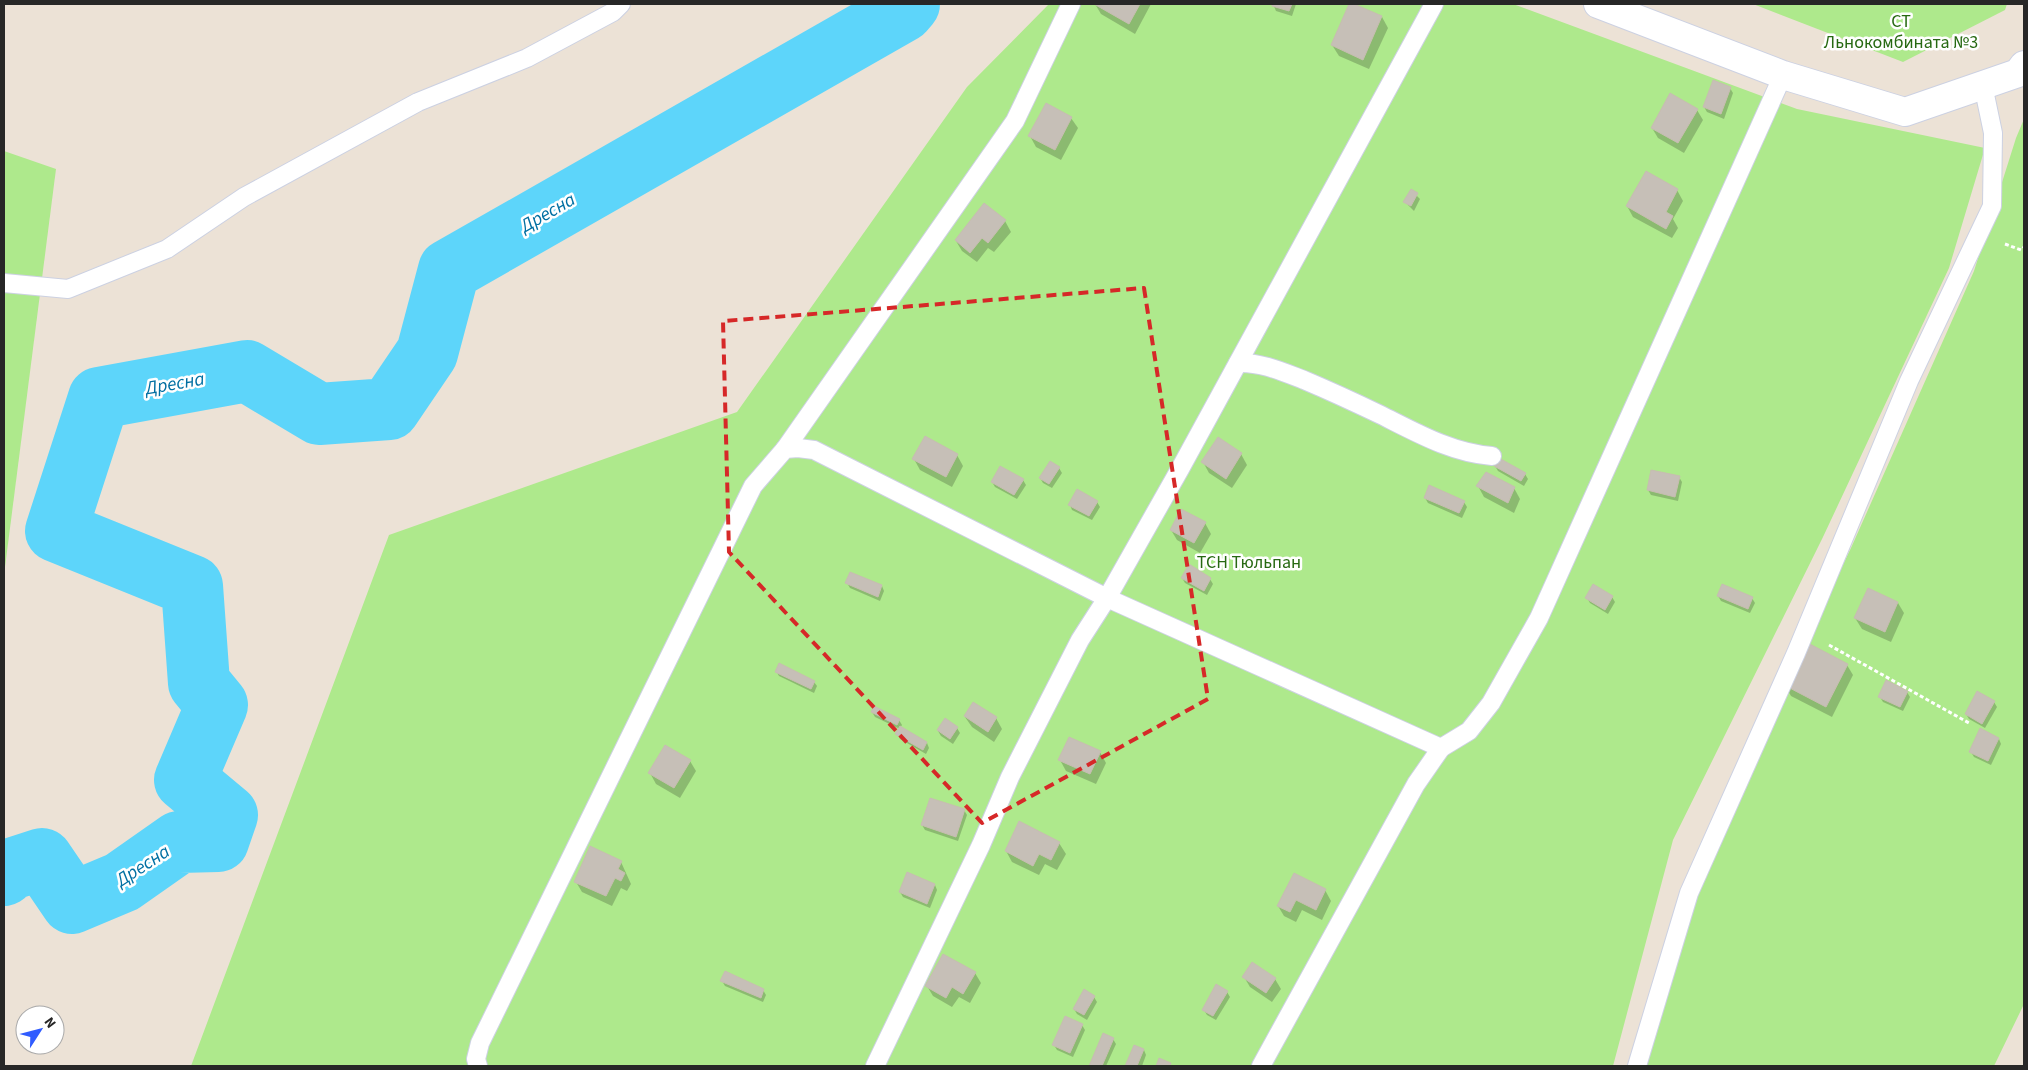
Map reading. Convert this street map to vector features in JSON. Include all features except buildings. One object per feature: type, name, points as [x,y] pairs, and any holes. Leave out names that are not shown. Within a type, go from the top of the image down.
[{"type":"street","points":[[1598,4],[1783,75],[1905,112],[2018,73],[2024,65]]},
{"type":"lane","points":[[4,283],[68,289],[166,249],[244,196],[418,102],[527,58],[613,12],[621,4]]},
{"type":"lane","points":[[478,1066],[476,1059],[480,1043],[753,486],[785,449],[1015,121],[1071,4]]},
{"type":"lane","points":[[875,1066],[981,845],[1010,777],[1080,640],[1107,598],[1434,4]]},
{"type":"lane","points":[[1261,1066],[1407,800],[1441,748],[1469,731],[1491,703],[1539,618],[1783,75]]},
{"type":"lane","points":[[1637,1066],[1689,893],[1805,631],[1909,381],[1992,206],[1993,133],[1983,85]]},
{"type":"lane","points":[[1238,362],[1252,362],[1287,373],[1350,400],[1424,437],[1456,449],[1492,456]]},
{"type":"lane","points":[[785,449],[798,448],[820,452],[1107,598],[1441,748]]},
{"type":"path","points":[[1805,631],[1969,723]]},
{"type":"highlighted area","points":[[1144,288],[1208,699],[982,823],[729,552],[723,321]]},
{"type":"green space","name":"ТСН Тюльпан","points":[[1049,4],[1513,4],[1797,109],[1985,148],[1949,268],[1823,537],[1673,840],[1613,1066],[191,1066],[389,535],[737,412],[967,87]]},
{"type":"green space","name":"СТ Льнокомбината №3","points":[[1753,4],[2007,4],[2005,10],[1903,62]]},
{"type":"green space","points":[[2024,119],[2024,1004],[1994,1066],[1640,1066],[1703,850],[1851,548],[1974,271],[2016,138]]},
{"type":"green space","points":[[4,151],[56,169],[4,575]]},
{"type":"waterway","name":"Дресна","points":[[4,875],[5,871],[42,859],[72,903],[122,882],[179,842],[218,841],[227,815],[185,780],[217,705],[199,683],[192,586],[56,531],[99,398],[247,371],[319,414],[389,409],[427,353],[449,270],[903,11],[909,4]]}]
